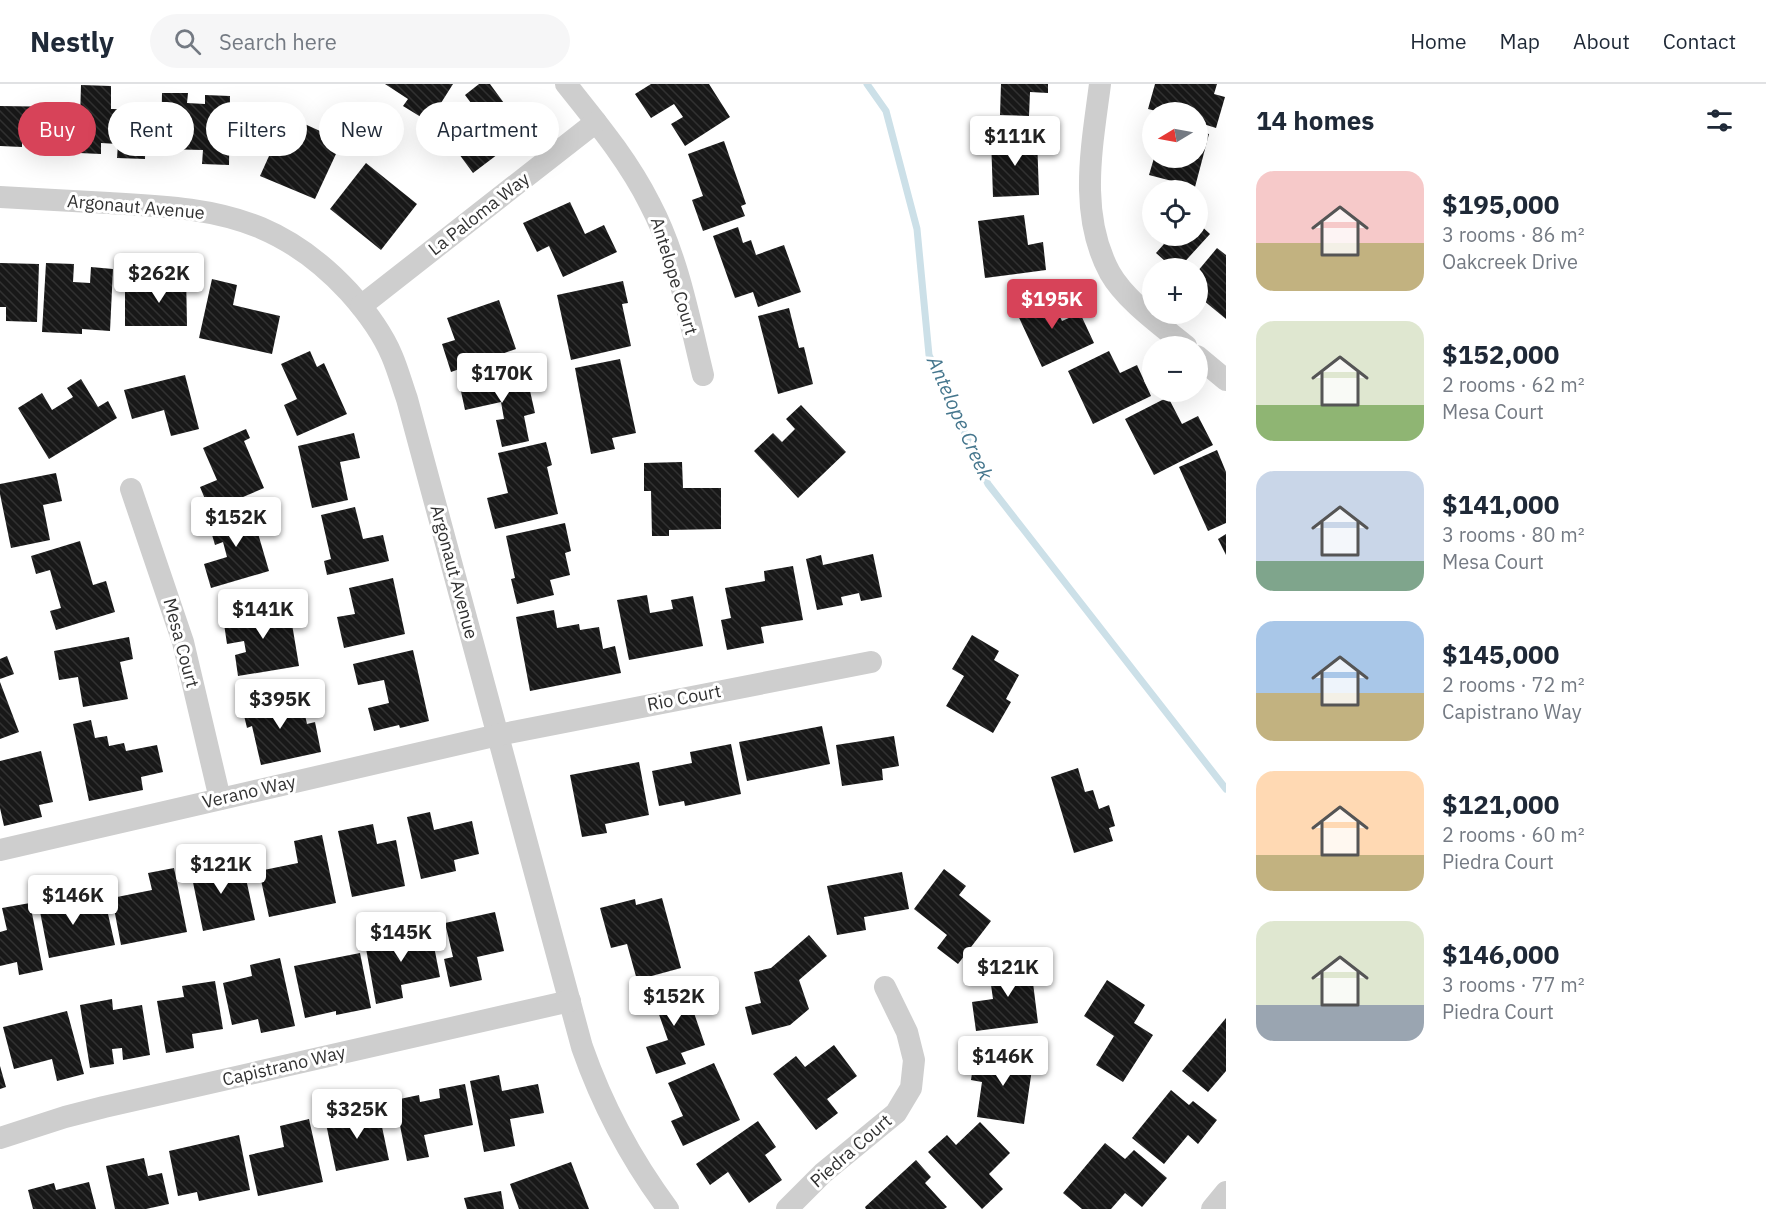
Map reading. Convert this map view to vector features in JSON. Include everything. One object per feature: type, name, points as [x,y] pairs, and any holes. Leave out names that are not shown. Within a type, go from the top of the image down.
[{"type":"street","name":"Antelope Court","points":[[566,84],[629,165],[656,215],[667,244],[704,375]]},
{"type":"street","points":[[1100,84],[1091,150],[1090,202],[1094,236],[1111,274],[1138,307],[1174,336]]},
{"type":"street","name":"La Paloma Way","points":[[361,306],[596,122]]},
{"type":"street","name":"Argonaut Avenue","points":[[0,197],[156,205],[237,219],[264,229],[314,259],[361,306],[379,331],[392,355],[407,399],[570,1001],[595,1085],[633,1160],[668,1209]]},
{"type":"street","points":[[1208,365],[1226,380]]},
{"type":"street","name":"Mesa Court","points":[[131,489],[183,642],[220,799]]},
{"type":"street","name":"Rio Court","points":[[498,735],[871,662]]},
{"type":"street","name":"Verano Way","points":[[0,850],[498,735]]},
{"type":"street","name":"Piedra Court","points":[[787,1209],[823,1173],[896,1113],[911,1088],[914,1060],[907,1032],[885,987]]},
{"type":"street","name":"Capistrano Way","points":[[0,1138],[64,1117],[104,1107],[570,1001]]},
{"type":"street","points":[[1212,1209],[1226,1192]]},
{"type":"building","points":[[385,84],[453,84],[442,102],[416,102],[416,114],[404,107],[408,99]]},
{"type":"building","points":[[479,84],[490,84],[503,102],[470,102],[465,95]]},
{"type":"building","points":[[651,84],[709,84],[730,117],[685,146],[671,124],[683,117],[674,104],[651,118],[635,94]]},
{"type":"building","points":[[1001,84],[1048,84],[1048,93],[1030,92],[1029,116],[1000,115]]},
{"type":"building","points":[[1155,84],[1217,84],[1214,94],[1225,97],[1216,128],[1208,125],[1208,102],[1150,102]]},
{"type":"building","points":[[81,85],[111,86],[111,102],[108,102],[108,143],[101,143],[101,154],[96,154],[96,102],[80,102]]},
{"type":"building","points":[[162,93],[188,93],[187,102],[162,102]]},
{"type":"building","points":[[205,95],[230,96],[230,102],[206,102],[206,156],[229,156],[229,165],[202,164],[203,150],[194,150],[194,103],[205,104]]},
{"type":"building","points":[[0,106],[18,106],[18,147],[0,146]]},
{"type":"building","points":[[307,125],[319,131],[319,156],[335,156],[315,199],[260,176],[269,156],[307,156]]},
{"type":"building","points":[[1037,137],[1039,195],[993,197],[991,138]]},
{"type":"building","points":[[724,141],[746,204],[741,206],[745,216],[703,231],[692,200],[703,196],[688,154]]},
{"type":"building","points":[[117,156],[145,156],[145,159],[117,158]]},
{"type":"building","points":[[460,156],[496,156],[473,173]]},
{"type":"building","points":[[366,163],[417,204],[381,250],[330,209]]},
{"type":"building","points":[[1151,168],[1200,168],[1197,180],[1168,180],[1149,175]]},
{"type":"building","points":[[570,202],[585,234],[604,225],[617,252],[563,277],[549,246],[537,252],[523,223]]},
{"type":"building","points":[[1024,215],[1028,245],[1043,242],[1046,270],[985,278],[978,221]]},
{"type":"building","points":[[738,227],[743,243],[751,240],[756,255],[784,245],[801,292],[758,307],[753,292],[735,298],[713,236]]},
{"type":"building","points":[[1162,246],[1199,246],[1188,258],[1162,258],[1156,253]]},
{"type":"building","points":[[1217,248],[1226,255],[1226,319],[1208,304],[1208,259]]},
{"type":"building","points":[[0,263],[39,264],[37,322],[6,321],[6,307],[0,307]]},
{"type":"building","points":[[46,263],[74,264],[73,282],[90,283],[91,267],[113,269],[110,331],[82,329],[82,334],[42,332]]},
{"type":"building","points":[[161,273],[186,273],[187,326],[125,326],[125,290],[161,290]]},
{"type":"building","points":[[212,279],[237,285],[233,305],[280,316],[272,354],[199,338]]},
{"type":"building","points":[[623,281],[628,303],[622,304],[631,346],[571,360],[557,295]]},
{"type":"building","points":[[1049,293],[1062,321],[1080,313],[1094,343],[1042,367],[1015,309]]},
{"type":"building","points":[[499,300],[516,349],[451,372],[442,344],[455,340],[447,318]]},
{"type":"building","points":[[789,308],[799,348],[804,347],[813,384],[778,394],[758,316]]},
{"type":"building","points":[[310,351],[317,367],[324,363],[347,414],[297,436],[284,405],[297,399],[281,364]]},
{"type":"building","points":[[1109,351],[1120,373],[1137,365],[1142,376],[1142,400],[1093,424],[1068,371]]},
{"type":"building","points":[[620,359],[636,433],[612,438],[615,449],[591,454],[575,368]]},
{"type":"building","points":[[506,371],[510,386],[528,382],[535,413],[524,416],[529,441],[502,447],[496,420],[504,419],[501,402],[465,410],[459,382]]},
{"type":"building","points":[[185,375],[199,429],[171,436],[164,410],[132,419],[124,390]]},
{"type":"building","points":[[81,379],[98,407],[108,401],[117,418],[49,459],[18,408],[42,393],[52,410],[73,397],[67,388]]},
{"type":"building","points":[[1158,402],[1171,402],[1182,424],[1198,416],[1213,445],[1154,475],[1125,419]]},
{"type":"building","points":[[801,405],[846,452],[798,498],[754,451],[773,433],[782,442],[795,429],[786,419]]},
{"type":"building","points":[[246,429],[250,438],[244,441],[264,488],[210,511],[200,487],[217,480],[203,448]]},
{"type":"building","points":[[354,433],[360,458],[340,462],[348,500],[312,508],[298,446]]},
{"type":"building","points":[[546,442],[552,465],[547,467],[558,514],[495,529],[487,498],[508,493],[498,453]]},
{"type":"building","points":[[1217,450],[1226,472],[1226,523],[1208,531],[1179,467]]},
{"type":"building","points":[[682,462],[683,488],[721,488],[721,529],[669,530],[669,536],[652,536],[651,491],[644,491],[644,463]]},
{"type":"building","points":[[56,473],[62,501],[43,505],[50,540],[11,548],[0,484]]},
{"type":"building","points":[[250,506],[269,571],[211,588],[204,564],[227,557],[223,542],[215,545],[207,518]]},
{"type":"building","points":[[355,507],[363,539],[383,535],[389,561],[327,575],[324,561],[331,559],[321,515]]},
{"type":"building","points":[[565,523],[571,551],[565,553],[570,575],[550,580],[554,595],[517,604],[511,579],[515,578],[506,536]]},
{"type":"building","points":[[1226,534],[1226,555],[1218,539]]},
{"type":"building","points":[[80,541],[93,585],[106,581],[115,612],[56,630],[50,611],[61,608],[50,570],[36,574],[31,556]]},
{"type":"building","points":[[873,554],[882,597],[861,601],[859,593],[841,597],[843,605],[817,610],[806,559],[821,555],[823,565]]},
{"type":"building","points":[[793,566],[803,620],[761,627],[764,643],[727,650],[721,620],[731,618],[725,588],[765,581],[764,571]]},
{"type":"building","points":[[393,578],[405,634],[344,648],[337,617],[355,614],[349,588]]},
{"type":"building","points":[[647,595],[650,613],[673,609],[671,600],[693,596],[703,646],[629,660],[617,600]]},
{"type":"building","points":[[289,606],[299,666],[238,676],[235,655],[246,652],[244,641],[227,644],[223,617]]},
{"type":"building","points":[[554,610],[557,628],[579,624],[580,630],[599,627],[603,649],[615,646],[621,673],[530,691],[516,617]]},
{"type":"building","points":[[972,635],[999,651],[994,660],[1019,675],[1006,699],[1011,702],[993,733],[946,706],[964,676],[952,669]]},
{"type":"building","points":[[129,637],[133,659],[120,662],[128,699],[83,707],[78,677],[59,680],[54,651]]},
{"type":"building","points":[[413,650],[429,721],[374,731],[368,708],[389,703],[384,680],[358,685],[353,664]]},
{"type":"building","points":[[7,656],[14,674],[0,679],[0,659]]},
{"type":"building","points":[[0,682],[19,732],[0,739]]},
{"type":"building","points":[[279,694],[281,707],[302,702],[307,724],[315,722],[321,752],[261,765],[252,726],[247,728],[241,703]]},
{"type":"building","points":[[91,720],[95,738],[107,736],[109,746],[124,743],[126,751],[157,745],[163,772],[141,777],[143,790],[89,801],[73,724]]},
{"type":"building","points":[[822,726],[830,764],[747,781],[739,742]]},
{"type":"building","points":[[894,736],[899,766],[882,769],[883,780],[842,786],[836,745]]},
{"type":"building","points":[[731,744],[741,794],[685,806],[684,801],[659,806],[652,771],[692,763],[690,752]]},
{"type":"building","points":[[41,751],[53,802],[39,805],[42,817],[4,826],[0,808],[0,761]]},
{"type":"building","points":[[639,762],[649,815],[605,824],[607,833],[582,837],[570,775]]},
{"type":"building","points":[[1078,768],[1085,792],[1093,790],[1099,809],[1109,805],[1115,826],[1109,828],[1113,841],[1074,853],[1051,777]]},
{"type":"building","points":[[430,812],[434,830],[472,821],[479,854],[454,860],[456,871],[421,879],[407,817]]},
{"type":"building","points":[[373,824],[377,844],[396,840],[405,886],[352,897],[338,831]]},
{"type":"building","points":[[322,835],[336,903],[269,917],[259,871],[298,863],[294,841]]},
{"type":"building","points":[[216,857],[218,870],[243,865],[255,920],[203,931],[189,863]]},
{"type":"building","points":[[174,868],[187,932],[121,945],[112,898],[152,890],[148,873]]},
{"type":"building","points":[[944,869],[966,886],[959,895],[991,921],[958,964],[937,948],[947,935],[914,909]]},
{"type":"building","points":[[902,872],[909,909],[864,917],[866,930],[837,935],[827,886]]},
{"type":"building","points":[[64,890],[68,912],[106,905],[115,945],[49,958],[37,896]]},
{"type":"building","points":[[662,898],[681,968],[637,980],[627,944],[611,948],[600,908],[635,899],[636,905]]},
{"type":"building","points":[[30,903],[43,970],[19,975],[17,962],[0,966],[0,932],[7,930],[2,908]]},
{"type":"building","points":[[495,912],[504,951],[477,957],[482,980],[450,987],[444,959],[453,957],[445,923]]},
{"type":"building","points":[[430,926],[440,977],[401,985],[403,998],[376,1004],[365,943],[409,935],[409,930]]},
{"type":"building","points":[[809,935],[827,956],[799,980],[809,1009],[790,1025],[752,1035],[745,1007],[761,1003],[754,972],[771,968]]},
{"type":"building","points":[[360,953],[371,1008],[336,1015],[336,1011],[305,1018],[294,966]]},
{"type":"building","points":[[280,958],[295,1026],[261,1033],[258,1019],[232,1025],[223,983],[252,976],[250,965]]},
{"type":"building","points":[[1030,959],[1038,1023],[976,1031],[972,1002],[993,999],[988,964]]},
{"type":"building","points":[[682,978],[705,1045],[681,1053],[686,1064],[656,1074],[646,1047],[668,1040],[650,989]]},
{"type":"building","points":[[1107,980],[1145,1005],[1134,1023],[1153,1035],[1123,1082],[1096,1065],[1114,1036],[1084,1016]]},
{"type":"building","points":[[215,981],[223,1029],[192,1034],[194,1048],[166,1053],[157,1001],[184,997],[182,986]]},
{"type":"building","points":[[112,999],[113,1010],[142,1005],[150,1055],[123,1060],[122,1048],[112,1049],[114,1064],[90,1068],[80,1005]]},
{"type":"building","points":[[67,1011],[84,1074],[57,1081],[52,1059],[14,1069],[3,1027]]},
{"type":"building","points":[[1226,1018],[1226,1071],[1208,1092],[1182,1071]]},
{"type":"building","points":[[834,1045],[857,1076],[827,1099],[838,1113],[816,1130],[773,1074],[796,1056],[805,1067]]},
{"type":"building","points":[[975,1053],[1033,1062],[1024,1124],[977,1117],[982,1082],[971,1080]]},
{"type":"building","points":[[714,1063],[740,1120],[683,1146],[671,1121],[683,1116],[668,1083]]},
{"type":"building","points":[[0,1066],[6,1087],[0,1089]]},
{"type":"building","points":[[499,1075],[502,1091],[538,1084],[544,1113],[510,1119],[515,1146],[484,1152],[470,1081]]},
{"type":"building","points":[[465,1084],[473,1125],[424,1135],[429,1157],[407,1161],[395,1100],[419,1095],[420,1102],[440,1098],[439,1089]]},
{"type":"building","points":[[1171,1090],[1189,1105],[1193,1101],[1217,1120],[1198,1144],[1188,1135],[1164,1164],[1132,1138]]},
{"type":"building","points":[[378,1108],[389,1160],[336,1171],[325,1119]]},
{"type":"building","points":[[309,1119],[323,1182],[258,1196],[249,1155],[284,1147],[280,1126]]},
{"type":"building","points":[[758,1121],[776,1147],[765,1155],[782,1180],[749,1203],[728,1172],[710,1185],[696,1164]]},
{"type":"building","points":[[980,1122],[1010,1153],[989,1174],[1003,1189],[982,1209],[928,1152],[947,1135],[956,1145]]},
{"type":"building","points":[[239,1135],[250,1190],[199,1201],[197,1192],[178,1196],[169,1151]]},
{"type":"building","points":[[1105,1143],[1125,1159],[1134,1150],[1167,1178],[1142,1207],[1125,1193],[1111,1209],[1082,1209],[1063,1193]]},
{"type":"building","points":[[144,1158],[148,1176],[162,1173],[169,1204],[146,1209],[115,1209],[106,1166]]},
{"type":"building","points":[[916,1160],[931,1177],[925,1183],[947,1207],[944,1209],[866,1209],[865,1207]]},
{"type":"building","points":[[571,1162],[589,1209],[519,1209],[510,1184]]},
{"type":"building","points":[[89,1182],[96,1209],[33,1209],[28,1190],[54,1183],[56,1190]]},
{"type":"building","points":[[501,1191],[504,1209],[467,1209],[464,1198]]},
{"type":"waterway","name":"Antelope Creek","points":[[867,84],[886,111],[917,229],[929,355],[988,484],[1226,789]]}]
